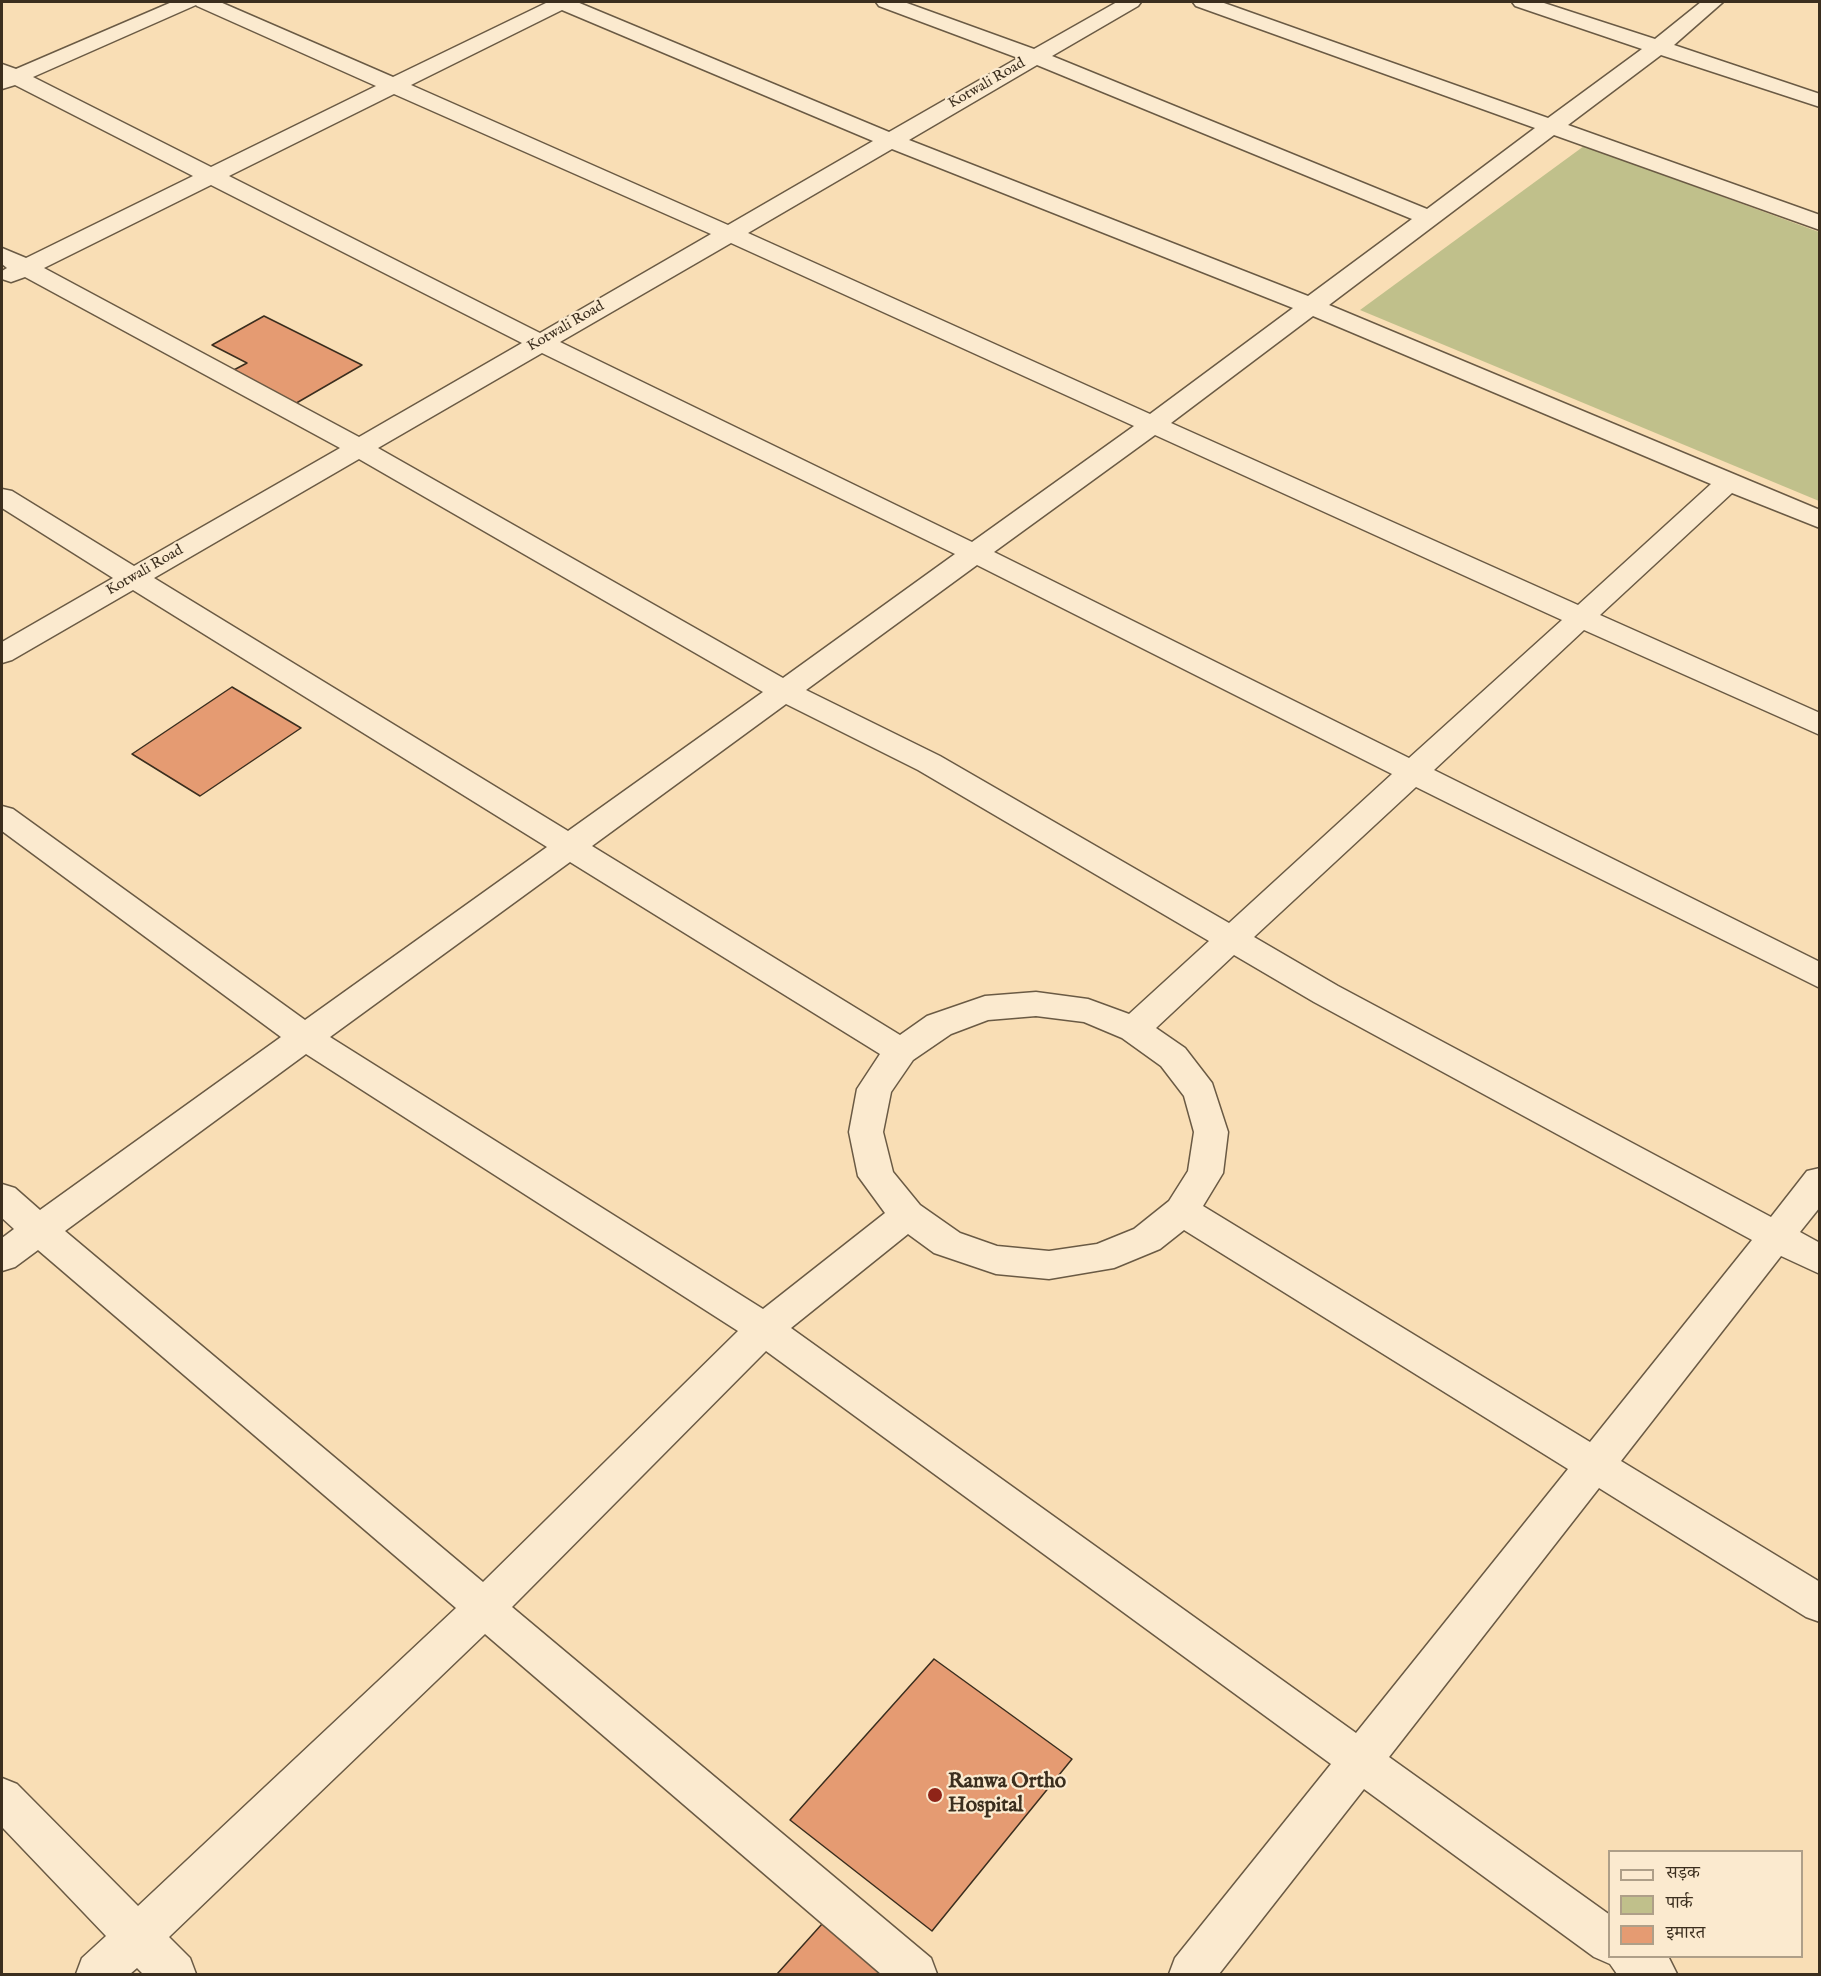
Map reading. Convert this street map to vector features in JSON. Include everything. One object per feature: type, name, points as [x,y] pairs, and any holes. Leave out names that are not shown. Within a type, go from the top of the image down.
[{"type":"street","points":[[6,77],[188,2]]},
{"type":"street","points":[[204,2],[728,232],[1820,725]]},
{"type":"street","points":[[9,267],[210,177],[562,2],[889,140],[1311,306],[1820,520]]},
{"type":"street","points":[[886,2],[1035,57],[1429,218]]},
{"type":"street","name":"Kotwali Road","points":[[2,654],[728,232],[1131,2]]},
{"type":"street","points":[[1203,2],[1820,223]]},
{"type":"street","points":[[1522,2],[1820,101]]},
{"type":"street","points":[[2,1257],[1153,424],[1659,46],[1713,2]]},
{"type":"street","points":[[6,77],[539,342],[974,553],[1820,976]]},
{"type":"street","points":[[9,267],[358,447],[784,691],[929,763],[1326,994],[1820,1260]]},
{"type":"street","points":[[1134,1029],[1728,482]]},
{"type":"street","points":[[2,497],[901,1051]]},
{"type":"street","points":[[2,816],[305,1037],[764,1329],[1359,1763],[1608,1941]]},
{"type":"street","points":[[1036,1004],[1088,1011],[1134,1029],[1173,1057],[1200,1092],[1211,1132],[1205,1173],[1182,1211],[1147,1239],[1101,1258],[1049,1265],[996,1260],[947,1243],[907,1215],[876,1176],[866,1132],[874,1089],[901,1051],[939,1025],[985,1008],[1036,1004]]},
{"type":"street","points":[[1191,1974],[1820,1181]]},
{"type":"street","points":[[2,1198],[915,1974]]},
{"type":"street","points":[[1182,1211],[1820,1604]]},
{"type":"street","points":[[98,1974],[484,1608],[764,1329],[907,1215]]},
{"type":"street","points":[[2,1798],[174,1974]]},
{"type":"street","points":[[1632,1958],[1655,1974]]},
{"type":"green space","points":[[1584,146],[1819,232],[1819,501],[1360,310]]},
{"type":"building","points":[[264,316],[362,365],[293,405],[230,372],[247,363],[212,345]]},
{"type":"building","points":[[232,687],[301,728],[200,796],[132,754]]},
{"type":"building","points":[[934,1659],[1072,1759],[932,1931],[790,1820]]},
{"type":"building","points":[[822,1924],[884,1974],[777,1974]]},
{"type":"place","name":"Ranwa Ortho Hospital","points":[[935,1795]]}]
